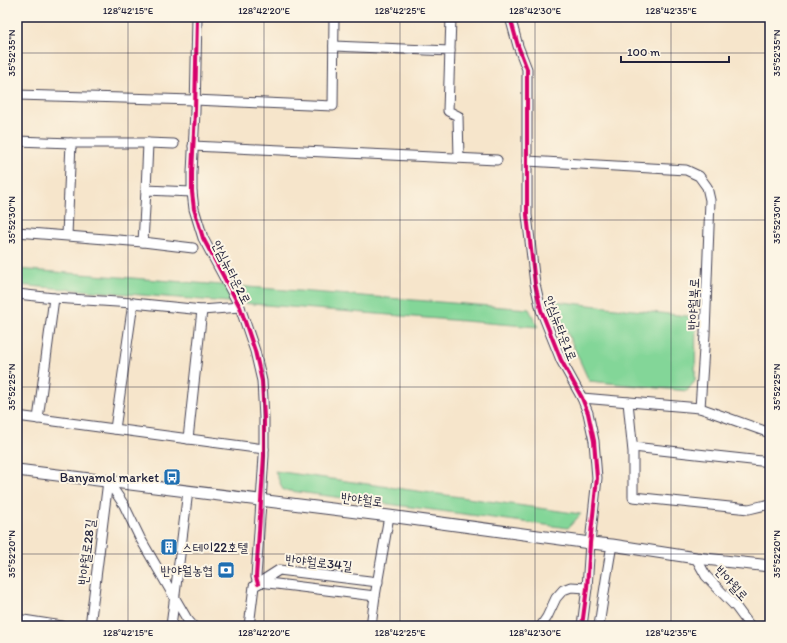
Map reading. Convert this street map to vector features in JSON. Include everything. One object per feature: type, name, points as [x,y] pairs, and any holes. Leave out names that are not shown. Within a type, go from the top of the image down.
[{"type":"main road","name":"반야월로","points":[[17,470],[389,516],[612,545],[696,558],[770,566]]},
{"type":"street","name":"안심뉴타운2로","points":[[197,17],[192,173],[194,209],[203,238],[240,307],[255,351],[262,381],[264,449],[256,577],[257,584],[249,626]]},
{"type":"street","points":[[17,95],[334,106],[334,17]]},
{"type":"street","points":[[451,17],[448,111],[458,116],[459,158]]},
{"type":"street","name":"안심뉴타운1로","points":[[510,17],[526,69],[528,215],[534,284],[541,310],[559,354],[582,398],[588,413],[594,441],[597,478],[590,543],[588,588],[584,626]]},
{"type":"street","points":[[334,46],[450,51]]},
{"type":"street","points":[[17,141],[174,144]]},
{"type":"street","points":[[67,235],[71,143]]},
{"type":"street","points":[[143,242],[148,143]]},
{"type":"street","points":[[193,146],[496,160]]},
{"type":"street","name":"반야월북로","points":[[527,161],[686,170],[699,176],[707,187],[710,200],[705,334],[700,408]]},
{"type":"street","points":[[146,190],[192,192]]},
{"type":"street","points":[[17,232],[67,235],[193,248]]},
{"type":"street","points":[[17,294],[202,310],[240,307]]},
{"type":"street","points":[[38,419],[54,298]]},
{"type":"street","points":[[114,429],[133,304]]},
{"type":"street","points":[[188,439],[202,310]]},
{"type":"street","points":[[582,398],[700,408],[770,433]]},
{"type":"street","points":[[628,402],[633,447],[633,497],[749,509],[770,504]]},
{"type":"street","points":[[17,416],[264,449]]},
{"type":"street","points":[[633,447],[770,462]]},
{"type":"street","points":[[108,481],[124,505],[140,538],[187,619],[193,626]]},
{"type":"street","name":"반야월로28길","points":[[90,626],[108,481]]},
{"type":"street","points":[[171,626],[188,491]]},
{"type":"street","points":[[371,626],[389,516]]},
{"type":"street","points":[[599,626],[612,545]]},
{"type":"street","name":"반야월로","points":[[696,558],[706,576],[736,607],[750,626]]},
{"type":"street","name":"반야월로34길","points":[[257,584],[279,570],[378,582]]},
{"type":"street","name":"반야월로34길","points":[[257,584],[375,596]]},
{"type":"street","points":[[541,626],[556,598],[563,590],[572,587],[588,588]]},
{"type":"street","points":[[17,620],[62,626]]},
{"type":"green space","points":[[17,269],[529,309],[538,327],[17,285]]},
{"type":"green space","points":[[553,301],[696,317],[695,381],[687,391],[589,381]]},
{"type":"green space","points":[[275,471],[581,514],[568,528],[283,490]]},
{"type":"cycle path","points":[[197,17],[192,173],[194,209],[203,238],[240,307],[255,351],[262,381],[264,456],[256,577],[258,584]]},
{"type":"cycle path","points":[[510,17],[518,46],[527,69],[527,215],[535,284],[541,310],[561,360],[582,398],[588,413],[594,441],[597,478],[582,626]]},
{"type":"place","name":"Banyamol market","points":[[172,477]]},
{"type":"place","name":"스테이22호텔","points":[[169,547]]},
{"type":"place","name":"반야월농협","points":[[226,570]]}]
